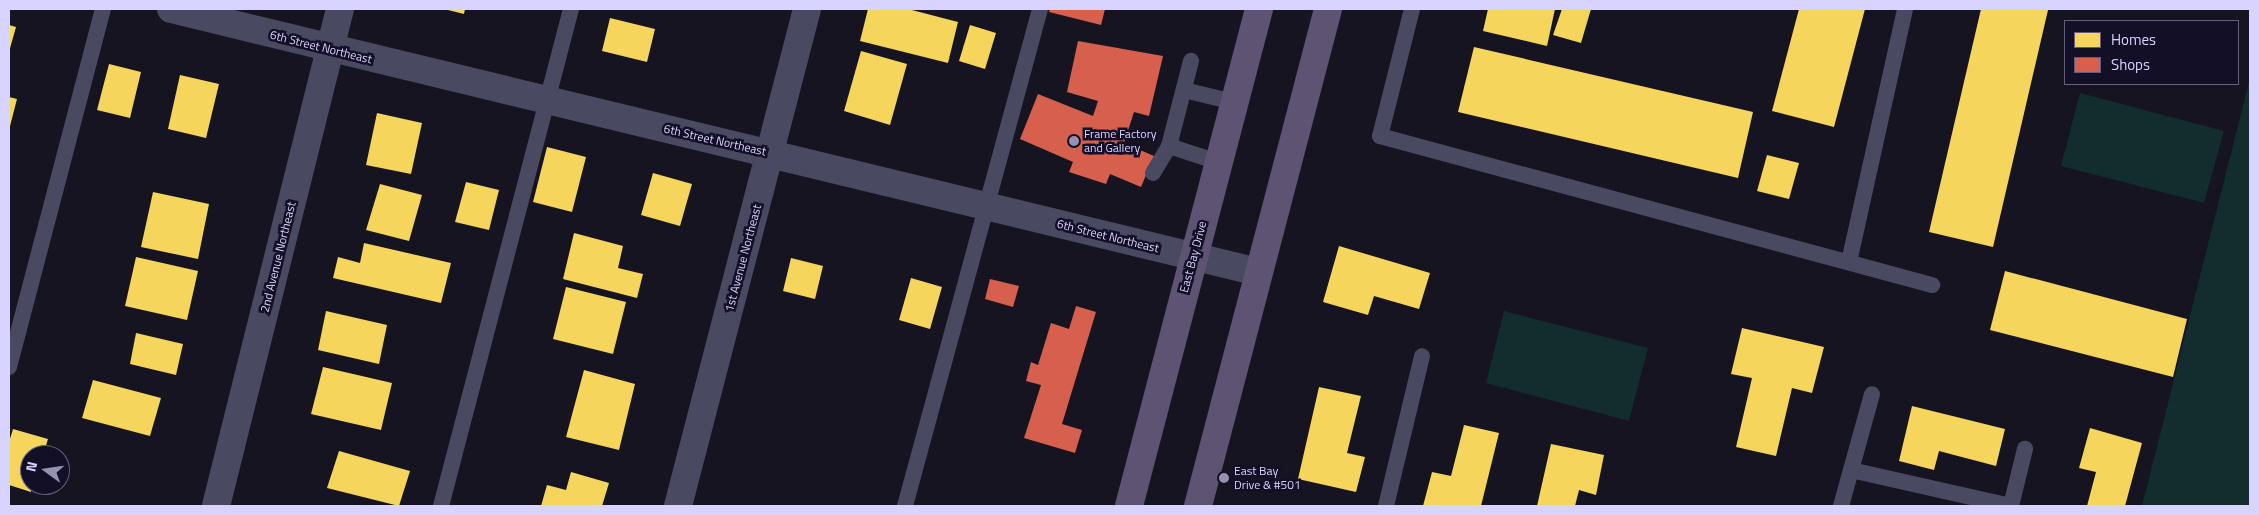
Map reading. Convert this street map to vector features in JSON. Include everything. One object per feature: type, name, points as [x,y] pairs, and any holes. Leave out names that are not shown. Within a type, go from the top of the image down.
[{"type":"main road","name":"East Bay Drive","points":[[1129,506],[1259,9]]},
{"type":"main road","points":[[1198,506],[1328,9]]},
{"type":"street","name":"6th Street Northeast","points":[[171,9],[330,50],[547,100],[1258,272]]},
{"type":"street","name":"2nd Avenue Northeast","points":[[216,506],[340,9]]},
{"type":"street","name":"1st Avenue Northeast","points":[[678,506],[807,9]]},
{"type":"lane","points":[[9,367],[103,9]]},
{"type":"lane","points":[[441,506],[571,9]]},
{"type":"lane","points":[[905,506],[1040,9]]},
{"type":"lane","points":[[1412,9],[1380,136],[1932,285]]},
{"type":"lane","points":[[1849,262],[1905,9]]},
{"type":"lane","points":[[1153,173],[1169,146],[1191,61]]},
{"type":"lane","points":[[1184,90],[1234,102]]},
{"type":"lane","points":[[1169,146],[1218,162]]},
{"type":"lane","points":[[1386,506],[1422,356]]},
{"type":"lane","points":[[1841,506],[1872,394]]},
{"type":"lane","points":[[1851,470],[2011,506],[2025,449]]},
{"type":"green space","points":[[2250,78],[2250,506],[2142,506]]},
{"type":"green space","points":[[2080,93],[2224,131],[2204,203],[2061,166]]},
{"type":"green space","points":[[1504,311],[1648,348],[1629,421],[1486,383]]},
{"type":"building: Homes","points":[[444,9],[465,9],[464,14]]},
{"type":"building: Homes","points":[[868,9],[908,9],[958,22],[948,63],[860,41]]},
{"type":"building: Homes","points":[[1488,9],[1555,9],[1547,46],[1483,31]]},
{"type":"building: Homes","points":[[1562,9],[1591,9],[1581,43],[1553,35]]},
{"type":"building: Homes","points":[[1799,9],[1865,9],[1834,127],[1772,111]]},
{"type":"building: Homes","points":[[1981,9],[2048,10],[1993,247],[1929,232]]},
{"type":"building: Homes","points":[[610,18],[655,29],[647,62],[602,51]]},
{"type":"building: Homes","points":[[9,25],[16,27],[9,52]]},
{"type":"building: Homes","points":[[970,25],[996,33],[985,69],[959,61]]},
{"type":"building: Homes","points":[[1474,47],[1753,112],[1738,178],[1458,112]]},
{"type":"building: Homes","points":[[861,51],[907,64],[890,125],[844,111]]},
{"type":"building: Homes","points":[[109,64],[141,72],[130,118],[97,110]]},
{"type":"building: Homes","points":[[180,75],[219,84],[206,138],[168,129]]},
{"type":"building: Homes","points":[[9,97],[17,99],[9,130]]},
{"type":"building: Homes","points":[[377,113],[422,123],[411,174],[366,165]]},
{"type":"building: Homes","points":[[547,147],[586,157],[572,212],[533,202]]},
{"type":"building: Homes","points":[[1767,155],[1799,163],[1789,199],[1757,191]]},
{"type":"building: Homes","points":[[653,173],[692,184],[680,226],[641,215]]},
{"type":"building: Homes","points":[[466,182],[499,190],[489,230],[455,222]]},
{"type":"building: Homes","points":[[380,184],[422,195],[409,241],[366,230]]},
{"type":"building: Homes","points":[[153,192],[209,204],[198,259],[141,247]]},
{"type":"building: Homes","points":[[574,233],[623,246],[618,268],[643,274],[637,298],[563,279]]},
{"type":"building: Homes","points":[[364,243],[451,263],[441,303],[333,278],[338,257],[360,263]]},
{"type":"building: Homes","points":[[1339,246],[1430,273],[1419,309],[1374,296],[1368,315],[1323,302]]},
{"type":"building: Homes","points":[[136,257],[198,271],[187,320],[125,306]]},
{"type":"building: Homes","points":[[791,258],[823,266],[815,299],[783,291]]},
{"type":"building: Homes","points":[[2005,271],[2187,319],[2173,377],[1990,330]]},
{"type":"building: Homes","points":[[911,278],[942,287],[930,329],[899,320]]},
{"type":"building: Homes","points":[[566,287],[626,302],[613,354],[553,339]]},
{"type":"building: Homes","points":[[326,311],[387,325],[379,364],[318,350]]},
{"type":"building: Homes","points":[[1742,328],[1824,347],[1812,393],[1792,388],[1776,456],[1736,447],[1752,378],[1731,374]]},
{"type":"building: Homes","points":[[136,333],[183,344],[176,375],[130,364]]},
{"type":"building: Homes","points":[[323,367],[392,383],[381,430],[311,414]]},
{"type":"building: Homes","points":[[584,370],[635,384],[619,450],[566,437]]},
{"type":"building: Homes","points":[[93,380],[161,398],[150,436],[82,418]]},
{"type":"building: Homes","points":[[1319,387],[1361,396],[1347,453],[1365,457],[1356,492],[1298,479]]},
{"type":"building: Homes","points":[[1912,406],[2005,429],[1996,466],[1939,451],[1934,470],[1899,461]]},
{"type":"building: Homes","points":[[1464,425],[1499,433],[1481,506],[1423,506],[1432,472],[1451,476]]},
{"type":"building: Homes","points":[[2090,428],[2142,443],[2125,506],[2087,506],[2096,472],[2079,468]]},
{"type":"building: Homes","points":[[13,429],[48,439],[46,445],[20,445],[20,488],[9,485],[9,442]]},
{"type":"building: Homes","points":[[1551,444],[1604,455],[1596,495],[1579,490],[1575,506],[1537,506]]},
{"type":"building: Homes","points":[[339,451],[410,471],[399,506],[327,488]]},
{"type":"building: Homes","points":[[571,472],[609,483],[602,506],[541,506],[547,485],[566,490]]},
{"type":"building: Shops","points":[[1050,9],[1105,9],[1101,25],[1049,12]]},
{"type":"building: Shops","points":[[1078,41],[1163,56],[1149,116],[1134,112],[1124,143],[1154,156],[1141,187],[1110,174],[1106,184],[1069,172],[1073,162],[1020,139],[1038,94],[1093,116],[1098,101],[1067,92]]},
{"type":"building: Shops","points":[[990,279],[1019,286],[1013,307],[985,299]]},
{"type":"building: Shops","points":[[1076,306],[1096,312],[1062,424],[1082,430],[1075,453],[1024,438],[1041,385],[1026,381],[1031,362],[1038,365],[1051,323],[1069,329]]},
{"type":"place","name":"Frame Factory and Gallery","points":[[1074,141]]},
{"type":"place","name":"East Bay Drive & #501","points":[[1224,478]]}]
